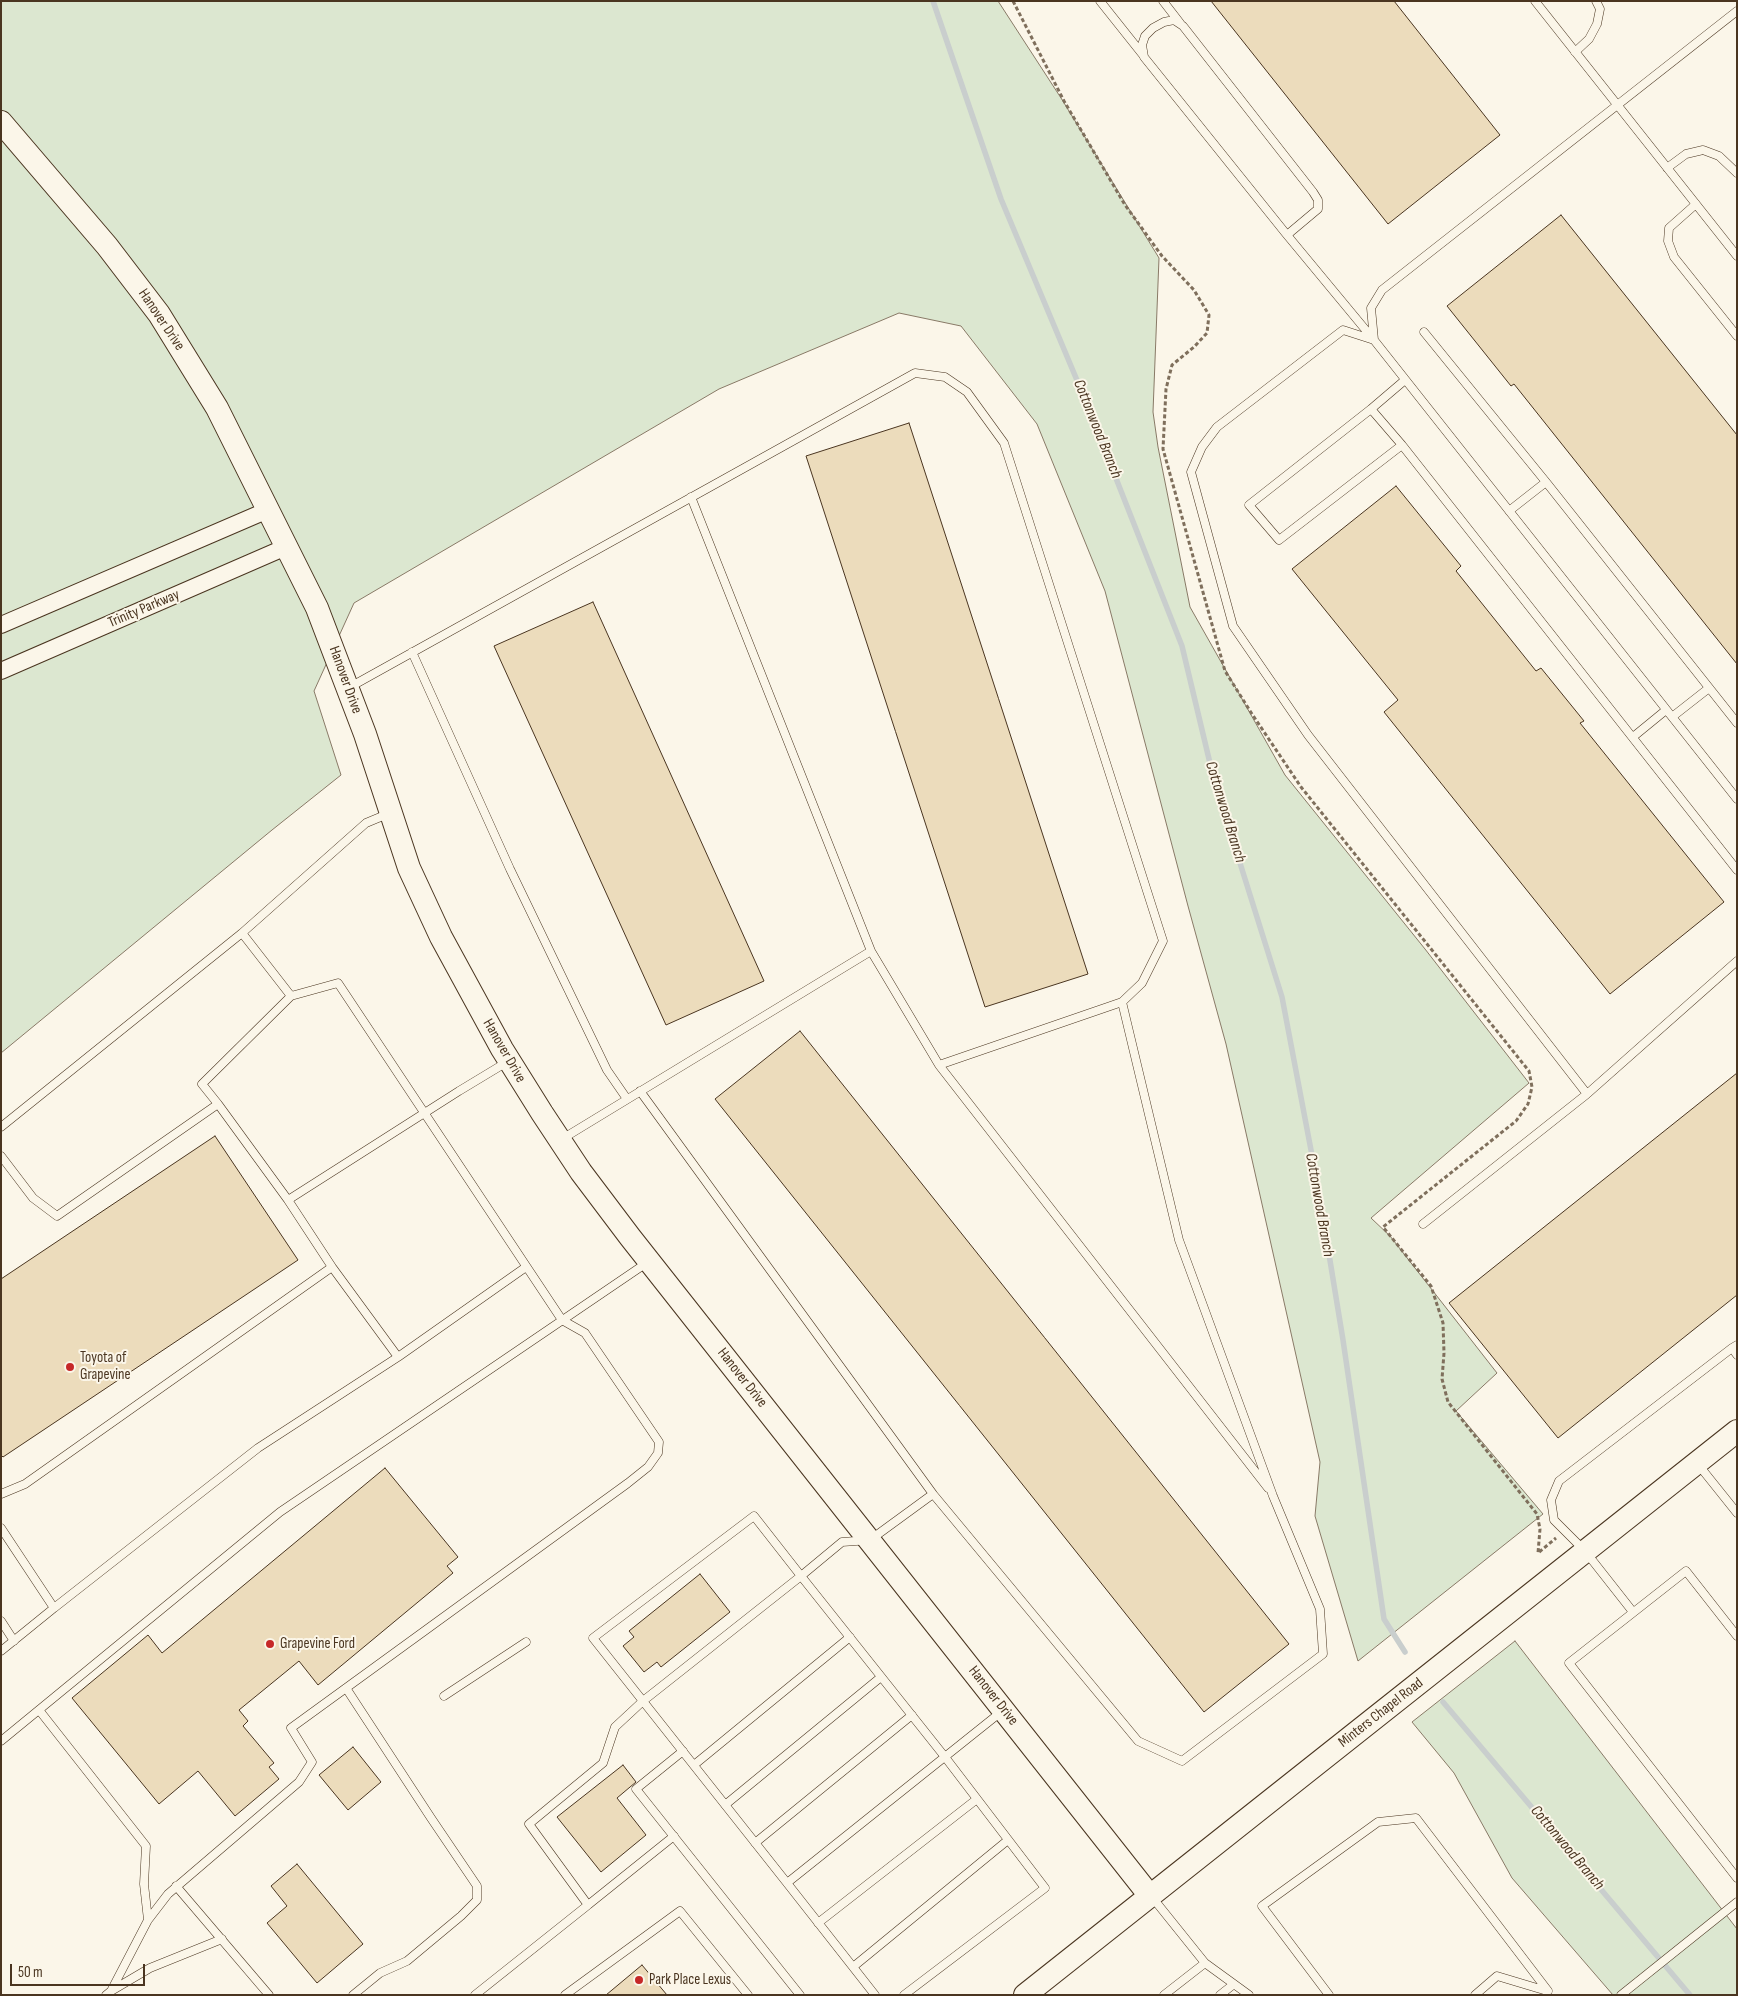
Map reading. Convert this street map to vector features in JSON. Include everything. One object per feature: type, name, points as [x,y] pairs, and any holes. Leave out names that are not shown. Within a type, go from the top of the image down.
[{"type":"street","name":"Hanover Drive","points":[[1,122],[107,246],[159,314],[217,408],[317,608],[348,688],[409,868],[441,937],[509,1061],[560,1140],[581,1172],[649,1261],[1150,1896]]},
{"type":"street","points":[[1,625],[268,510]]},
{"type":"street","name":"Trinity Parkway","points":[[1,671],[286,547]]},
{"type":"street","name":"Minters Chapel Road","points":[[1025,1995],[1737,1431]]},
{"type":"lane","points":[[1100,1],[1287,235],[1374,340],[1737,798]]},
{"type":"lane","points":[[1163,1],[1318,200],[1318,209],[1287,235]]},
{"type":"lane","points":[[1535,1],[1737,256]]},
{"type":"lane","points":[[1575,52],[1589,39],[1598,24],[1600,10],[1596,1]]},
{"type":"lane","points":[[1374,340],[1370,308],[1382,290],[1737,11]]},
{"type":"lane","points":[[1144,57],[1142,45],[1145,36],[1153,28],[1164,22],[1174,20],[1182,26]]},
{"type":"lane","points":[[1667,168],[1686,154],[1703,150],[1719,156],[1737,173]]},
{"type":"lane","points":[[1696,204],[1669,228],[1668,241],[1674,257],[1737,336]]},
{"type":"lane","points":[[1374,340],[1343,330],[1217,427],[1202,447],[1191,472],[1233,626],[1308,735],[1587,1094]]},
{"type":"lane","points":[[1424,332],[1546,482],[1737,723]]},
{"type":"lane","points":[[348,688],[915,373],[945,377],[967,392],[1004,443],[1163,941],[1142,983],[1122,1002],[940,1065]]},
{"type":"lane","points":[[1402,445],[1278,540],[1249,505],[1405,380]]},
{"type":"lane","points":[[1371,408],[1737,870]]},
{"type":"lane","points":[[1509,511],[1546,482]]},
{"type":"lane","points":[[691,497],[871,951],[940,1065],[1274,1496]]},
{"type":"lane","points":[[412,652],[510,869],[608,1070],[627,1099]]},
{"type":"lane","points":[[1672,717],[1709,688]]},
{"type":"lane","points":[[1632,737],[1666,710]]},
{"type":"lane","points":[[1,1127],[242,933],[366,823],[390,814]]},
{"type":"lane","points":[[242,933],[291,996]]},
{"type":"lane","points":[[560,1140],[871,951]]},
{"type":"lane","points":[[1423,1224],[1587,1094],[1734,964],[1737,974]]},
{"type":"lane","points":[[108,1993],[148,1920],[176,1886],[299,1782],[312,1762],[291,1728],[628,1483],[648,1467],[658,1453],[659,1442],[585,1333],[562,1320],[423,1114],[338,983],[291,996],[202,1084],[288,1200],[332,1267],[398,1357]]},
{"type":"lane","points":[[640,1091],[933,1494],[1138,1741],[1182,1761],[1323,1654],[1320,1609],[1274,1496],[1179,1240],[1122,1002]]},
{"type":"lane","points":[[288,1200],[509,1061]]},
{"type":"lane","points":[[1,1156],[33,1198],[57,1216],[218,1104]]},
{"type":"lane","points":[[1,1741],[280,1512],[649,1261]]},
{"type":"lane","points":[[1,1494],[25,1484],[332,1267]]},
{"type":"lane","points":[[1,1651],[258,1448],[398,1357],[526,1267]]},
{"type":"lane","points":[[1633,1612],[1585,1551],[1554,1520],[1551,1500],[1559,1481],[1735,1349]]},
{"type":"lane","points":[[1697,1462],[1737,1513]]},
{"type":"lane","points":[[588,1905],[529,1824],[603,1763],[615,1727],[643,1700],[842,1542],[870,1540],[933,1494]]},
{"type":"lane","points":[[876,1995],[594,1638],[754,1516],[945,1757],[1045,1888],[904,1995]]},
{"type":"lane","points":[[1,1528],[54,1608]]},
{"type":"lane","points":[[1737,1636],[1686,1571],[1569,1663],[1737,1878]]},
{"type":"lane","points":[[1,1622],[14,1640]]},
{"type":"lane","points":[[694,1765],[850,1638]]},
{"type":"lane","points":[[444,1696],[526,1642]]},
{"type":"lane","points":[[725,1805],[881,1676]]},
{"type":"lane","points":[[346,1688],[430,1818],[477,1886],[477,1900],[461,1916],[407,1961],[380,1973],[353,1995]]},
{"type":"lane","points":[[38,1710],[146,1846],[144,1884],[148,1920]]},
{"type":"lane","points":[[787,1883],[1004,1710]]},
{"type":"lane","points":[[756,1843],[912,1715]]},
{"type":"lane","points":[[683,1751],[636,1789],[800,1995]]},
{"type":"lane","points":[[818,1923],[977,1798]]},
{"type":"lane","points":[[1329,1995],[1262,1906],[1378,1822],[1416,1818],[1549,1993]]},
{"type":"lane","points":[[475,1995],[674,1836]]},
{"type":"lane","points":[[853,1967],[1008,1840]]},
{"type":"lane","points":[[176,1886],[269,1995]]},
{"type":"lane","points":[[1150,1896],[1205,1963],[1248,1995]]},
{"type":"lane","points":[[1623,1993],[1737,1902]]},
{"type":"lane","points":[[565,1995],[680,1911],[748,1995]]},
{"type":"lane","points":[[108,1993],[150,1968],[222,1939]]},
{"type":"lane","points":[[1164,1995],[1205,1963]]},
{"type":"lane","points":[[1475,1995],[1498,1976],[1549,1993]]},
{"type":"lane","points":[[1222,1994],[1234,1984]]},
{"type":"path","points":[[1013,1],[1064,100],[1125,206],[1162,256],[1194,290],[1210,315],[1207,333],[1194,347],[1172,365],[1166,389],[1163,449],[1225,671],[1301,787],[1528,1071],[1532,1087],[1528,1104],[1516,1121],[1383,1227],[1431,1286],[1443,1324],[1444,1353],[1442,1379],[1448,1402],[1537,1514],[1540,1529],[1538,1553],[1565,1531]]},
{"type":"green space","points":[[1,1],[998,1],[1061,98],[1159,258],[1153,412],[1158,447],[1190,607],[1285,775],[1425,949],[1529,1083],[1371,1218],[1390,1236],[1497,1373],[1456,1411],[1543,1514],[1358,1661],[1315,1516],[1320,1462],[1226,1044],[1105,591],[1037,424],[961,326],[899,313],[719,389],[354,603],[314,691],[341,775],[1,1053]]},
{"type":"green space","points":[[1515,1641],[1737,1929],[1737,1995],[1613,1995],[1512,1878],[1454,1773],[1412,1722]]},
{"type":"building","points":[[1211,1],[1394,1],[1500,135],[1388,224]]},
{"type":"building","points":[[1561,215],[1737,435],[1737,664],[1514,384],[1511,386],[1447,306]]},
{"type":"building","points":[[909,423],[1088,974],[985,1007],[806,456]]},
{"type":"building","points":[[1396,486],[1461,566],[1456,571],[1536,671],[1541,668],[1584,721],[1580,723],[1724,902],[1610,994],[1384,712],[1398,700],[1292,569]]},
{"type":"building","points":[[593,602],[764,981],[666,1025],[494,646]]},
{"type":"building","points":[[800,1031],[1289,1644],[1204,1712],[715,1099]]},
{"type":"building","points":[[1737,1073],[1737,1295],[1558,1438],[1449,1303]]},
{"type":"building","name":"Toyota of Grapevine","points":[[215,1136],[298,1260],[3,1457],[1,1455],[1,1279]]},
{"type":"building","name":"Grapevine Ford","points":[[385,1468],[458,1557],[447,1566],[453,1573],[318,1685],[299,1661],[239,1710],[248,1721],[243,1726],[274,1763],[269,1767],[279,1779],[235,1816],[198,1771],[159,1804],[72,1698],[148,1635],[162,1653]]},
{"type":"building","points":[[700,1574],[730,1612],[661,1667],[657,1662],[644,1672],[623,1646],[634,1637],[629,1631]]},
{"type":"building","points":[[353,1747],[381,1782],[348,1810],[319,1775]]},
{"type":"building","points":[[623,1765],[636,1782],[617,1798],[646,1835],[601,1872],[557,1817]]},
{"type":"building","points":[[297,1864],[363,1944],[317,1983],[267,1923],[287,1906],[271,1886]]},
{"type":"building","name":"Park Place Lexus","points":[[642,1965],[667,1995],[606,1995]]},
{"type":"waterway","name":"Cottonwood Branch","points":[[933,1],[1001,199],[1084,397],[1182,646],[1214,780],[1282,997],[1318,1187],[1343,1340],[1384,1619],[1405,1652]]},
{"type":"waterway","name":"Cottonwood Branch","points":[[1443,1702],[1690,1995]]},
{"type":"place","name":"Toyota of Grapevine","points":[[70,1367]]},
{"type":"place","name":"Grapevine Ford","points":[[270,1644]]},
{"type":"place","name":"Park Place Lexus","points":[[639,1980]]}]
